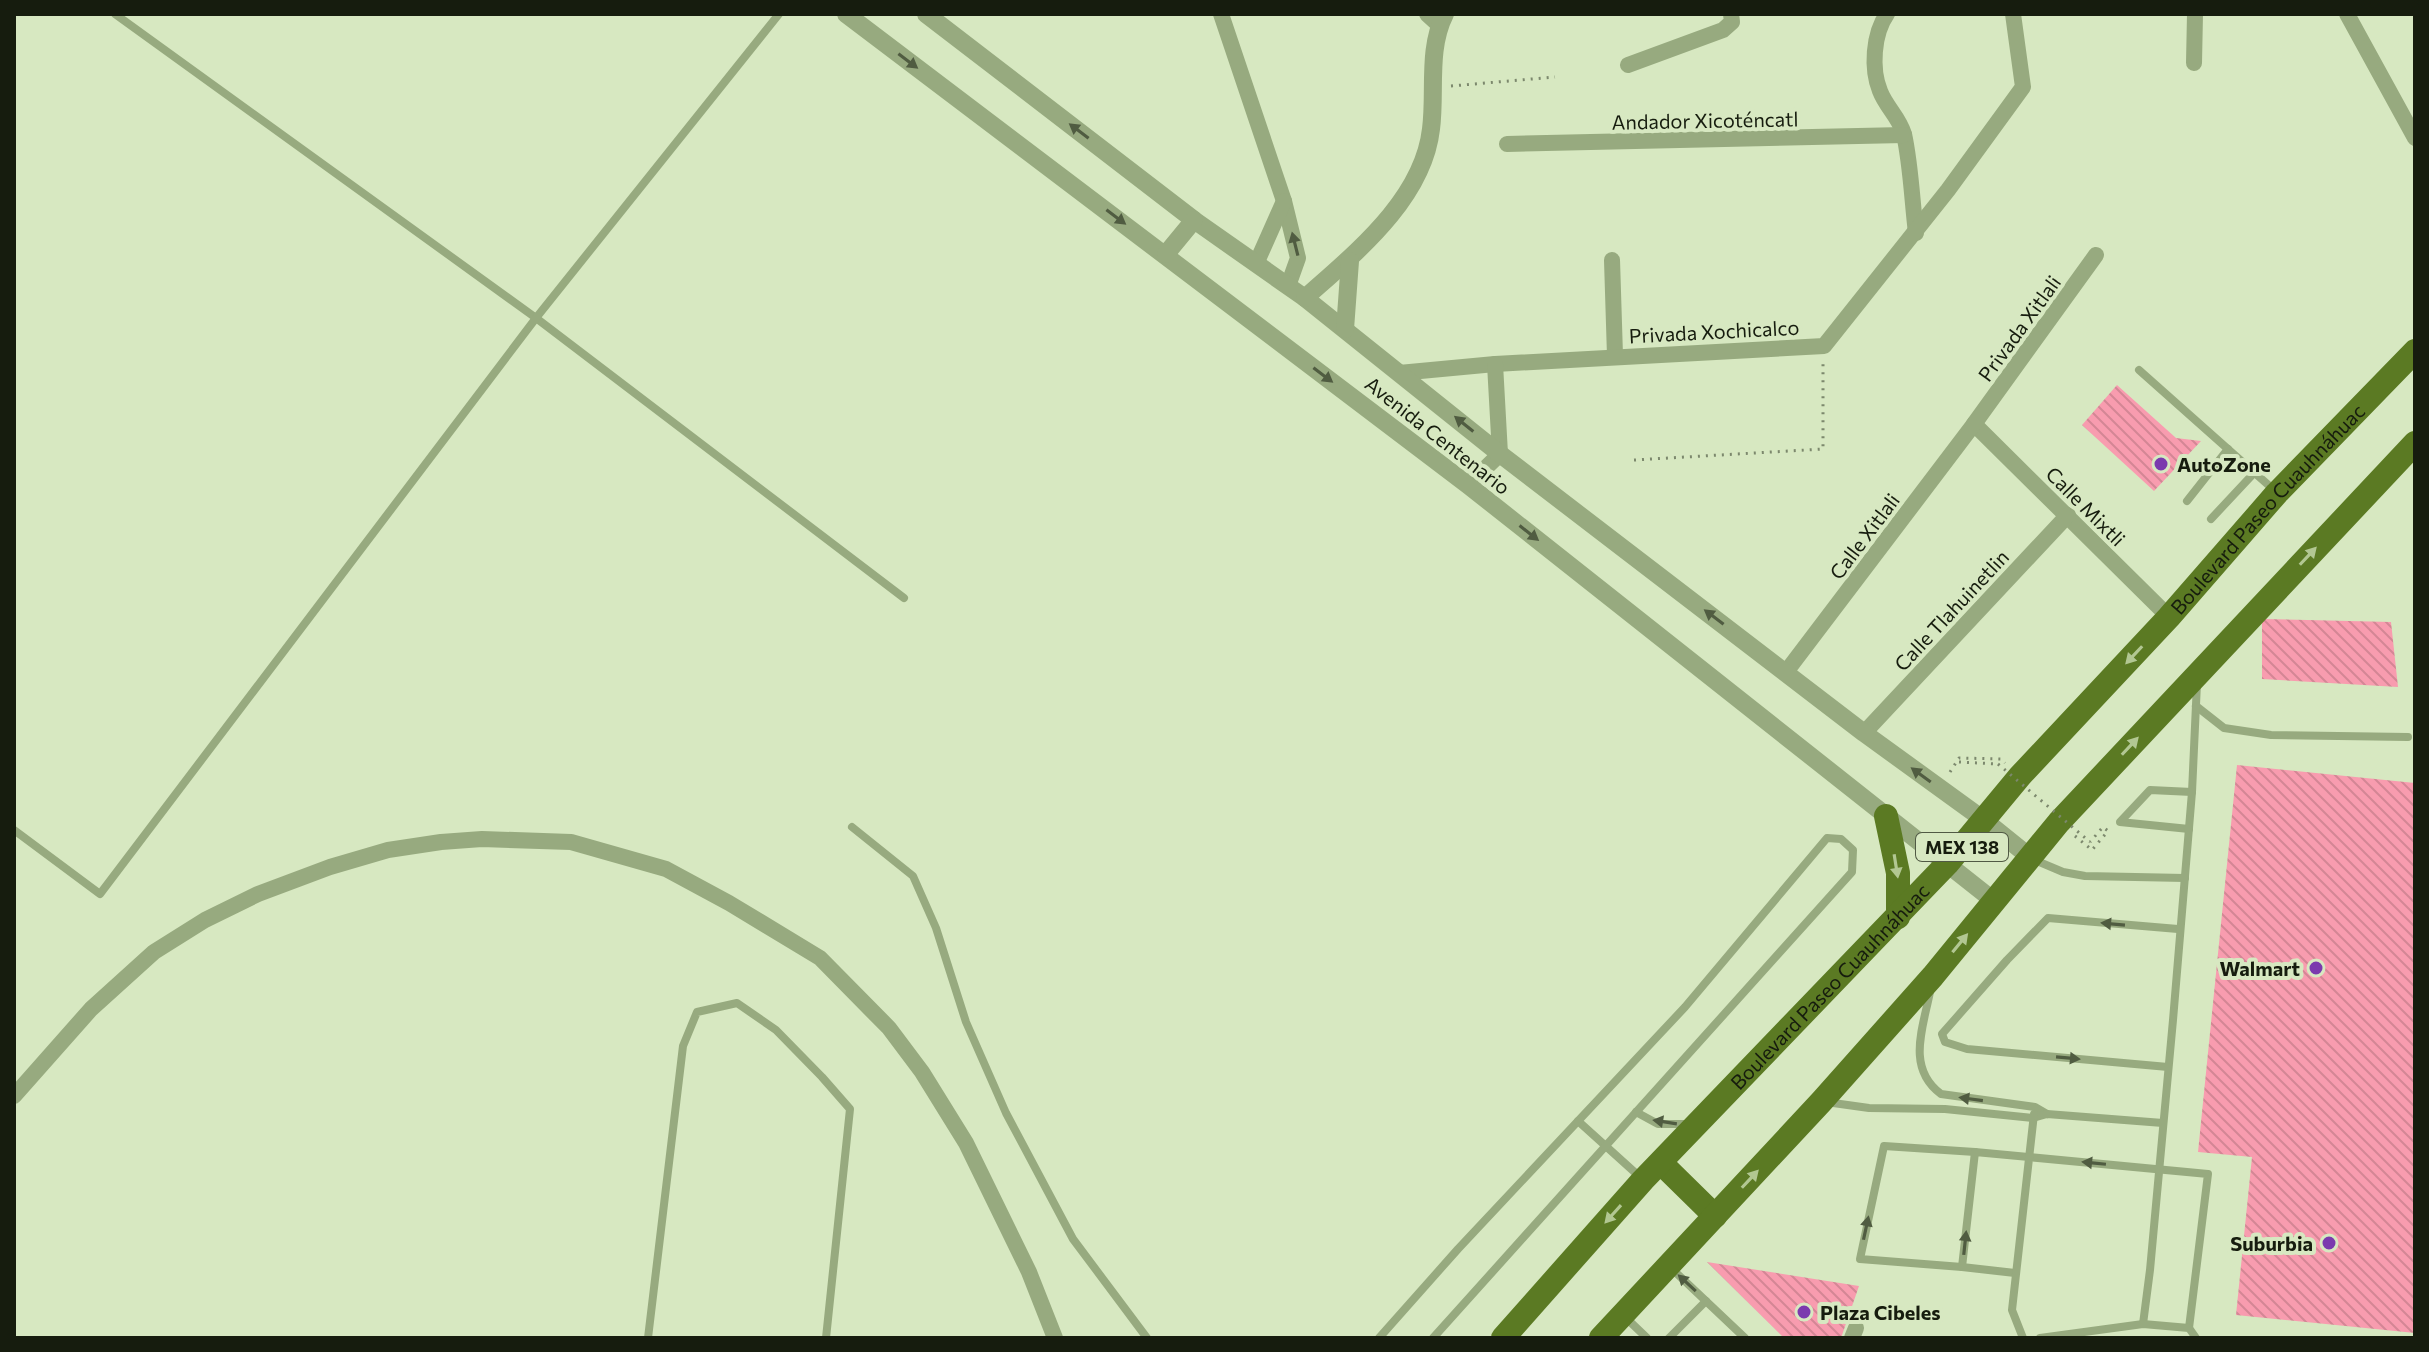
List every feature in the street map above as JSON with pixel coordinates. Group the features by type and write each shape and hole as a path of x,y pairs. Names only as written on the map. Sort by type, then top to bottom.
{"main road":[{"name":"Boulevard Paseo Cuauhnáhuac","path":"1503,1338 1696,1124 1947,864 2020,776 2169,617 2277,493 2415,351"},
{"name":"MEX 138","path":"1601,1338 1821,1102 1933,976 2059,822 2415,443"},
{"path":"1886,816 1898,873 1898,917"},
{"path":"1652,1172 1715,1216"}],"street":[{"name":"Avenida Centenario","path":"846,14 1468,485 1994,901"},
{"name":"Avenida Centenario","path":"926,14 1194,220 1305,298 1500,454 2031,858"},
{"path":"1221,14 1284,201 1298,258 1288,286"},
{"path":"1628,65 1723,30 1732,22 1731,14"},
{"name":"Privada Xochicalco","path":"1399,373 1615,356 1824,346 1916,233 2023,87 2013,14"},
{"path":"2194,63 2195,14"},
{"path":"2347,14 2415,138"},
{"path":"1880,17 1875,70 1880,93 1899,120 1904,135 1916,233"},
{"path":"1305,298 1350,261 1409,191 1424,161 1431,130 1437,18"},
{"name":"Andador Xicoténcatl","path":"1507,144 1904,135"},
{"path":"1256,264 1284,201"},
{"path":"1166,254 1194,220"},
{"name":"Privada Xitlali","path":"1974,424 2096,255"},
{"path":"1612,260 1615,356"},
{"path":"1345,329 1350,261"},
{"path":"1468,485 1500,454 1495,364"},
{"name":"Calle Mixtli","path":"1974,424 2169,617"},
{"name":"Calle Xitlali","path":"1786,672 1974,424"},
{"name":"Calle Tlahuinetlin","path":"1864,733 2068,515"},
{"path":"14,1096 91,1009 154,952 205,920 258,894 330,867 388,850 482,839 571,842 666,869 729,903 820,958 889,1028 922,1072 966,1143 1029,1272 1055,1338"}],"lane":[{"path":"115,14 536,318 904,598"},
{"path":"14,830 100,894 536,318 779,14"},
{"path":"2139,370 2277,493"},
{"path":"2187,501 2228,449"},
{"path":"2211,519 2254,473"},
{"path":"2143,1324 2185,878 2198,672"},
{"path":"2196,706 2224,728 2271,735 2408,737"},
{"path":"2189,829 2120,822 2150,790 2192,792"},
{"path":"852,827 913,876 936,928 966,1022 1006,1113 1073,1239 1147,1338"},
{"path":"1379,1338 1685,1007 1827,838 1841,839 1853,850 1852,872 1433,1338"},
{"path":"2031,858 2063,872 2085,876 2185,878"},
{"path":"2168,1067 1967,1049 1945,1042 1942,1034 2048,918 2178,929"},
{"path":"1933,976 1920,1059 1930,1086 1941,1094 2035,1107 2047,1114"},
{"path":"648,1338 683,1046 697,1012 737,1003 776,1030 850,1109 826,1338"},
{"path":"1821,1102 1869,1108 1945,1109 2033,1118 2047,1114 2163,1123"},
{"path":"2023,1338 2012,1310 2035,1107"},
{"path":"1636,1112 1658,1124 1696,1124"},
{"path":"1578,1121 1606,1145 1652,1172"},
{"path":"2015,1273 1860,1259 1884,1146 2208,1174 2189,1328 2196,1338"},
{"path":"1962,1267 1975,1152"},
{"path":"1669,1266 1745,1338"},
{"path":"1669,1338 1706,1301"},
{"path":"1623,1315 1647,1338"},
{"path":"2040,1338 2143,1324 2189,1328"}],"path":[{"path":"1433,88 1555,77"},
{"path":"1634,460 1823,449 1824,346"},
{"path":"2020,776 2001,759 1959,758 1959,762 1998,764 2090,842 2103,827 2108,831 2092,850"}],"building":[{"path":"2117,385 2176,438 2201,441 2154,491 2082,425"},
{"path":"2262,619 2391,622 2398,687 2262,679"},
{"name":"Walmart","path":"2237,765 2415,783 2415,1333 2236,1315 2252,1157 2198,1152"},
{"name":"Plaza Cibeles","path":"1707,1262 1859,1286 1841,1338 1784,1338"}],"place":[{"name":"AutoZone","path":"2161,464"},
{"name":"Walmart","path":"2316,968"},
{"name":"Suburbia","path":"2329,1243"},
{"name":"Plaza Cibeles","path":"1804,1312"}]}
